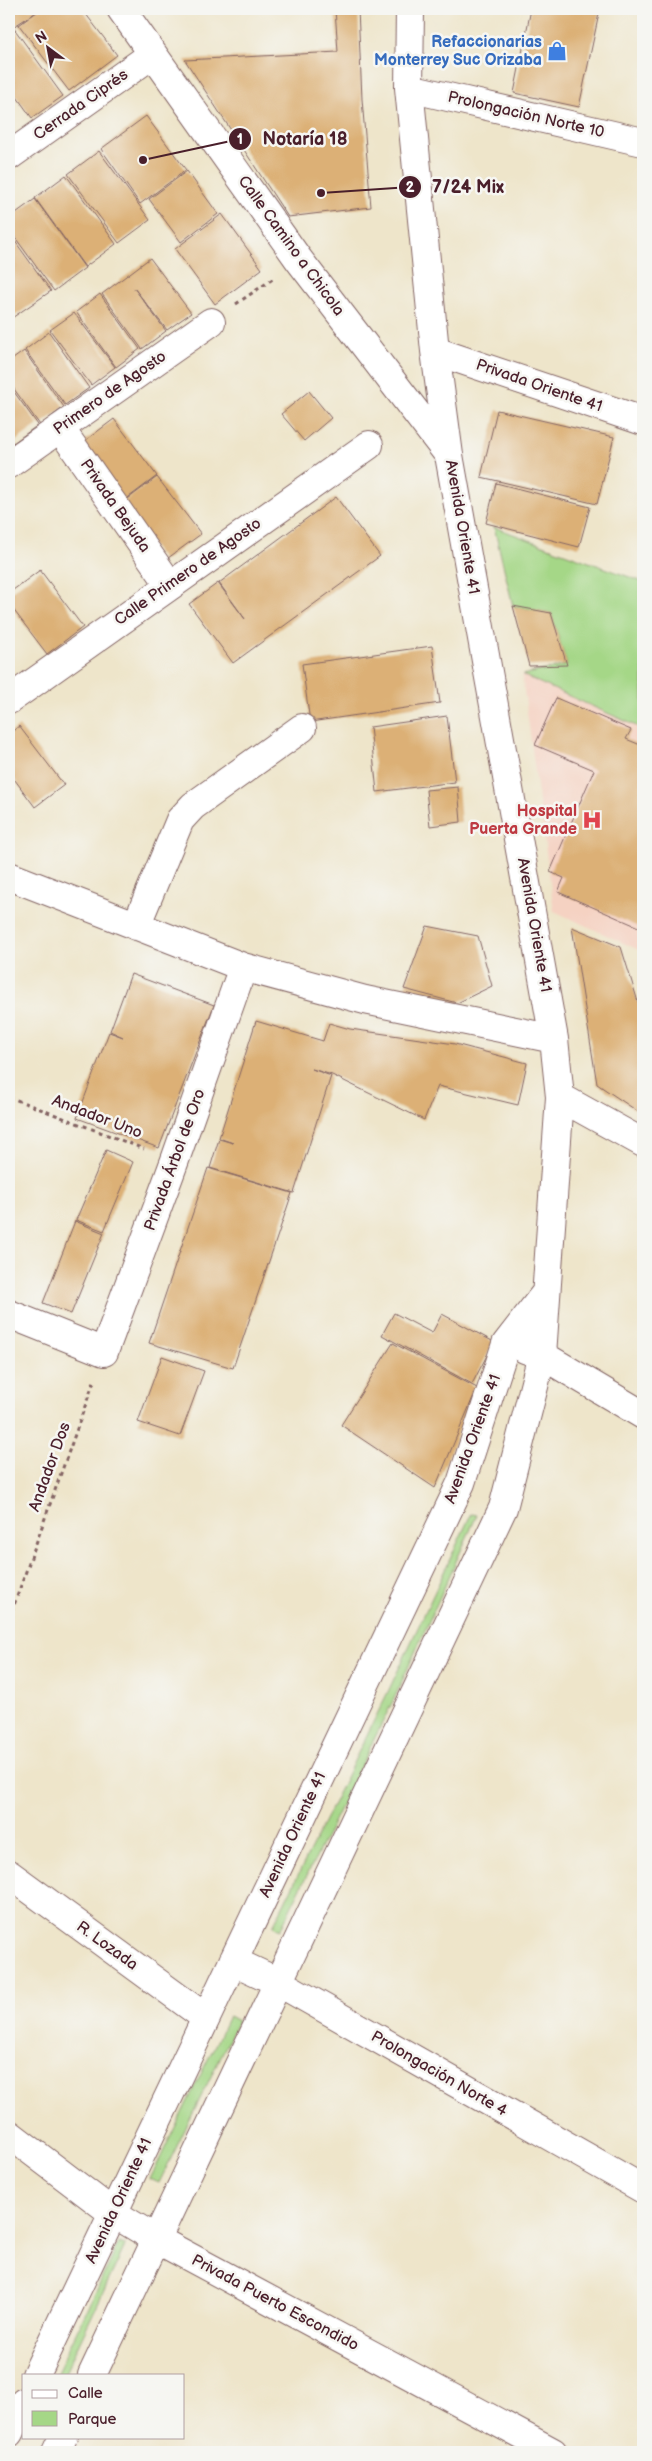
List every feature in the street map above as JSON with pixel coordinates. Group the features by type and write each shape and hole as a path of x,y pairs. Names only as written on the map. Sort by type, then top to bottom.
{"street":[{"name":"Calle Camino a Chicola","path":"121,9 299,260 449,455"},
{"name":"Avenida Oriente 41","path":"92,2374 503,1508 542,1355 544,1295 560,1097 554,1039 449,455 435,351 409,88 410,9"},
{"name":"Cerrada Ciprés","path":"9,156 153,54"},
{"name":"Prolongación Norte 10","path":"409,88 643,142"},
{"name":"Primero de Agosto","path":"9,464 211,322"},
{"name":"Privada Oriente 41","path":"435,351 643,421"},
{"name":"Privada Bejuda","path":"60,428 170,585"},
{"name":"Calle Primero de Agosto","path":"9,700 369,445"},
{"path":"136,926 180,820 193,806 302,728"},
{"path":"9,876 243,966 366,1000 554,1039"},
{"name":"Privada Árbol de Oro","path":"104,1352 175,1160 243,966"},
{"path":"560,1097 643,1143"},
{"name":"Avenida Oriente 41","path":"36,2374 461,1483 506,1344 544,1295"},
{"path":"9,1314 104,1352"},
{"path":"506,1344 542,1355 643,1415"},
{"name":"R. Lozada","path":"9,1874 206,2018"},
{"name":"Prolongación Norte 4","path":"234,1961 278,1982 643,2189"},
{"name":"Privada Puerto Escondido","path":"9,2134 113,2213 156,2239 553,2452"},
{"path":"9,2433 22,2406"},
{"path":"56,2452 63,2438"}],"path":[{"path":"211,322 299,260"},
{"name":"Andador Uno","path":"9,1097 175,1160"},
{"name":"Andador Dos","path":"9,1619 104,1352"}],"shaded area":[{"name":"Hospital Puerta Grande","path":"522,675 643,729 643,952 554,911"}],"green space":[{"path":"494,527 643,582 643,729 522,675 567,665 551,613 513,606"},
{"path":"471,1514 477,1515 394,1699 280,1930 273,1926 386,1696"},
{"path":"229,2016 238,2021 159,2183 150,2179"},
{"path":"119,2243 125,2246 64,2374 56,2374"}],"building":[{"path":"9,9 82,9 117,55 69,91 19,25 38,11 13,27 63,96 32,118 9,86"},
{"path":"335,9 358,9 362,99 371,207 288,217 185,60 338,52"},
{"name":"Refaccionarias Monterrey Suc Orizaba","path":"531,9 600,9 579,107 514,93"},
{"path":"146,116 186,170 140,204 101,149"},
{"path":"99,151 150,220 119,243 68,174"},
{"path":"187,171 218,214 181,242 149,199"},
{"path":"66,175 116,244 85,267 35,198"},
{"path":"35,199 85,268 54,291 9,229 9,218"},
{"path":"222,214 262,269 215,304 175,249"},
{"path":"9,233 51,291 9,320"},
{"path":"150,258 191,313 167,330 134,288 166,331 142,349 102,294"},
{"path":"100,294 140,349 116,367 76,312"},
{"path":"74,313 115,367 91,385 50,330"},
{"path":"49,332 89,388 65,405 25,350"},
{"path":"24,351 64,407 40,425 9,382 9,362"},
{"path":"9,385 38,425 13,443 9,436"},
{"path":"309,391 331,418 304,441 281,414"},
{"path":"497,410 614,437 597,504 481,477"},
{"path":"114,419 157,476 121,503 78,446"},
{"path":"157,477 201,534 164,561 121,504"},
{"path":"496,483 590,507 579,547 486,523"},
{"path":"336,497 380,556 233,663 189,604 218,583 245,619 219,583"},
{"path":"40,570 83,627 47,654 9,604 9,593"},
{"path":"513,606 551,613 567,665 529,666"},
{"path":"432,646 440,703 310,722 302,664"},
{"name":"Hospital Puerta Grande","path":"556,698 631,730 626,739 643,746 643,929 558,892 564,878 550,872 594,770 535,745"},
{"path":"447,716 455,782 377,792 370,727"},
{"path":"19,726 64,785 35,807 9,772 9,734"},
{"path":"458,787 461,822 430,826 426,790"},
{"path":"427,926 478,936 492,986 457,1003 404,989"},
{"path":"572,927 621,947 643,1018 643,1115 597,1084"},
{"path":"131,974 214,1005 159,1148 77,1118 109,1032 123,1037 110,1031"},
{"path":"256,1021 323,1041 329,1023 350,1029 455,1044 527,1063 518,1105 438,1086 424,1120 332,1075 312,1069 331,1076 294,1193 210,1168 219,1139 233,1143 219,1138"},
{"path":"106,1150 133,1162 104,1231 76,1220"},
{"path":"208,1168 292,1193 233,1368 149,1343"},
{"path":"75,1221 104,1233 71,1314 43,1303"},
{"path":"394,1313 432,1333 442,1314 494,1342 472,1384 382,1335"},
{"path":"393,1343 477,1388 435,1488 341,1425"},
{"path":"162,1356 204,1371 180,1436 138,1422"}],"place":[{"name":"Refaccionarias Monterrey Suc Orizaba","path":"557,51"},
{"name":"Notaría 18","path":"143,160"},
{"name":"7/24 Mix","path":"321,193"},
{"name":"Hospital Puerta Grande","path":"592,820"}]}
